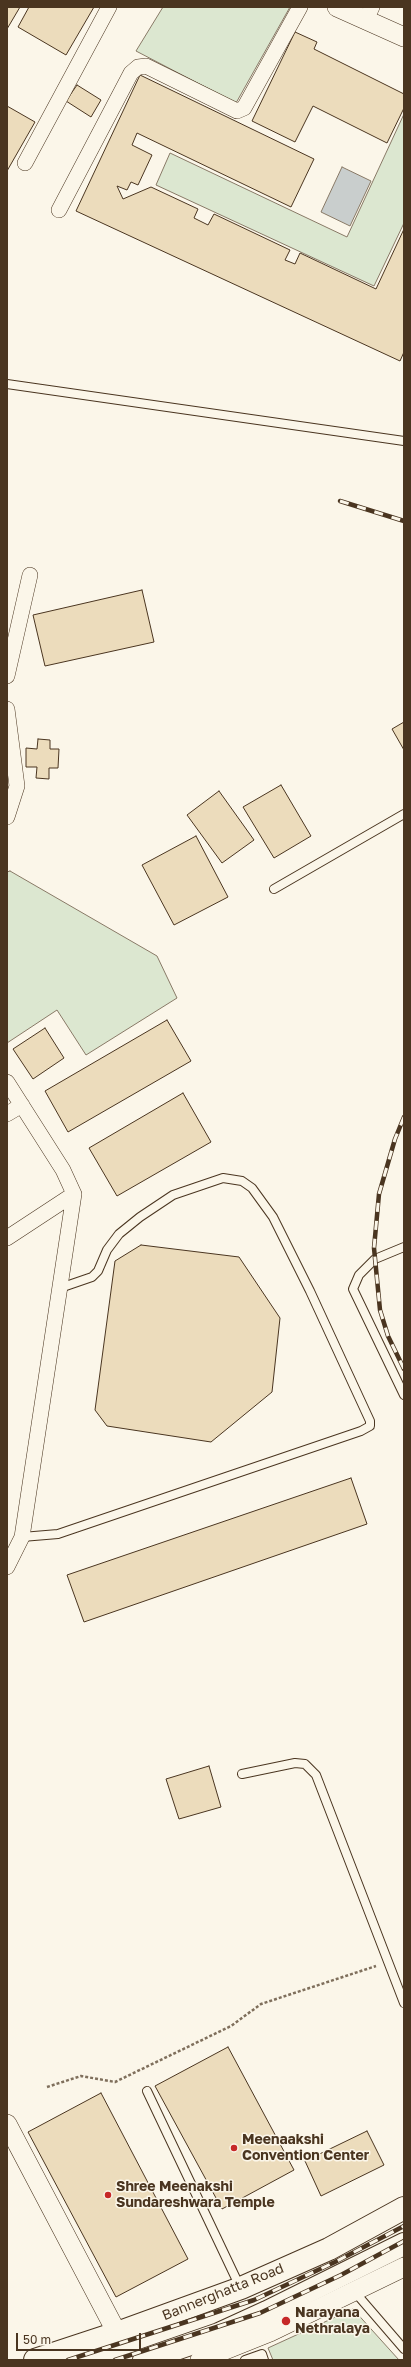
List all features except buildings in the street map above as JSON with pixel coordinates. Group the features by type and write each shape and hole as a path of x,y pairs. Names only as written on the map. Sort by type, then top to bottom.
{"main road":[{"name":"Bannerghatta Road","path":"35,2360 117,2333 241,2288 329,2249 404,2208"},
{"path":"144,2360 219,2334 349,2283 404,2244"}],"street":[{"path":"25,163 108,7"},
{"path":"60,210 131,73 138,68 146,66 237,111 244,108 300,7"},
{"path":"337,7 369,14 404,37"},
{"path":"7,676 30,575"},
{"path":"7,709 17,786 7,817"},
{"path":"7,1082 63,1170 74,1194 22,1537 7,1567"},
{"path":"7,1114 22,1105"},
{"path":"7,1238 74,1194"},
{"path":"7,2124 117,2333"},
{"path":"200,2360 227,2356 349,2283 404,2267"}],"lane":[{"path":"7,384 404,440"},
{"path":"274,889 404,814"},
{"path":"22,1537 58,1534 361,1431 370,1426 370,1421 313,1298 273,1217 252,1188 242,1181 223,1178 173,1195 140,1217 119,1234 107,1250 98,1271 92,1277 60,1288"},
{"path":"404,1246 375,1259 359,1275 353,1289 404,1395"},
{"path":"242,1774 294,1763 305,1764 316,1775 404,2003"},
{"path":"147,2091 241,2288"},
{"path":"349,2283 404,2349"},
{"path":"245,2360 262,2354 264,2360"}],"path":[{"path":"47,2087 81,2076 115,2082 231,2026 260,2004 388,1962"}],"green space":[{"path":"163,7 290,7 236,103 136,51"},
{"path":"404,114 404,223 374,286 156,185 170,153 347,237"},
{"path":"10,871 157,956 177,998 86,1055 57,1010 7,1043 7,872"},
{"path":"353,2309 399,2360 273,2360 268,2348"}],"shaded area":[{"path":"342,167 371,181 350,226 321,212"}],"railway":[{"path":"340,501 404,521"},
{"path":"404,1117 395,1139 379,1194 374,1248 380,1310 388,1336 404,1369"},
{"path":"68,2360 254,2300 335,2262 404,2226"},
{"path":"115,2360 260,2313 341,2275 404,2241"}],"place":[{"name":"Meenaakshi Convention Center","path":"234,2148"},
{"name":"Shree Meenakshi Sundareshwara Temple","path":"108,2195"},
{"name":"Narayana Nethralaya","path":"286,2321"}]}
